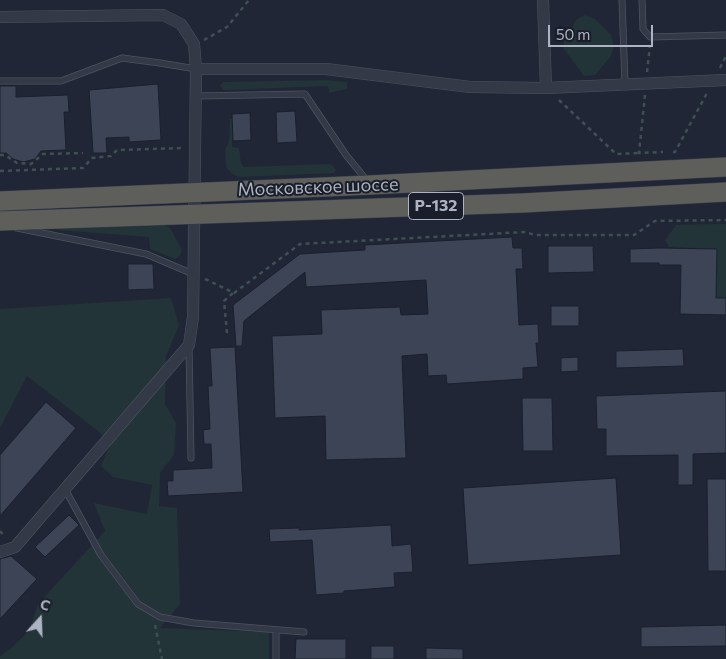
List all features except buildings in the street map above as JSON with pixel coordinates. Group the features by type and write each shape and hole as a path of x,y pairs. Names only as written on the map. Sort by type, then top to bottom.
{"highway":[{"name":"Московское шоссе","path":"0,201 726,167"},
{"name":"Московское шоссе","path":"0,221 523,203 726,192"}],"street":[{"path":"543,0 546,88"},
{"path":"0,17 163,15 181,24 194,44 196,69 193,317 189,345 15,547 0,552"},
{"path":"196,69 326,69 470,87 546,88 646,82 726,80"}],"lane":[{"path":"622,0 625,84"},
{"path":"642,0 643,29 650,37 726,35"},
{"path":"0,81 61,81 122,58 196,69"},
{"path":"195,96 305,94 346,155 370,185"},
{"path":"0,226 146,254 193,274"},
{"path":"189,345 191,458"},
{"path":"65,489 101,555 138,604 146,609 160,616 194,623 304,632"},
{"path":"276,630 276,659"}],"path":[{"path":"194,44 227,27 249,0"},
{"path":"639,153 650,37"},
{"path":"546,88 616,154 675,152 726,56"},
{"path":"0,171 83,168 92,158 111,156 117,150 195,148"},
{"path":"0,156 5,155 17,163 26,164 37,161 44,154 82,153"},
{"path":"26,164 26,170"},
{"path":"227,332 224,301 300,244 525,232 535,235 634,235 655,221 726,220"},
{"path":"193,274 234,293"},
{"path":"146,609 155,625 162,659"}],"shaded area":[{"path":"585,15 595,19 611,35 614,46 611,56 595,75 584,76 564,49 564,41 577,19"},
{"path":"326,80 347,82 347,89 329,93 328,86 224,90 220,86 223,82"},
{"path":"230,119 232,119 232,147 239,148 241,163 244,167 329,164 336,170 334,173 239,177 232,174 226,167 225,149 229,142"},
{"path":"160,223 170,228 182,250 180,256 175,259 150,249 149,237 58,230 55,228"},
{"path":"726,224 726,298 716,298 717,249 669,247 665,240 676,225"},
{"path":"171,298 179,325 166,356 165,404 176,423 174,455 160,473 159,506 177,508 180,604 160,628 269,632 269,659 0,659 0,656 29,631 38,604 105,531 94,503 147,514 152,485 113,477 101,466 110,444 98,431 27,376 0,428 0,309"}]}
